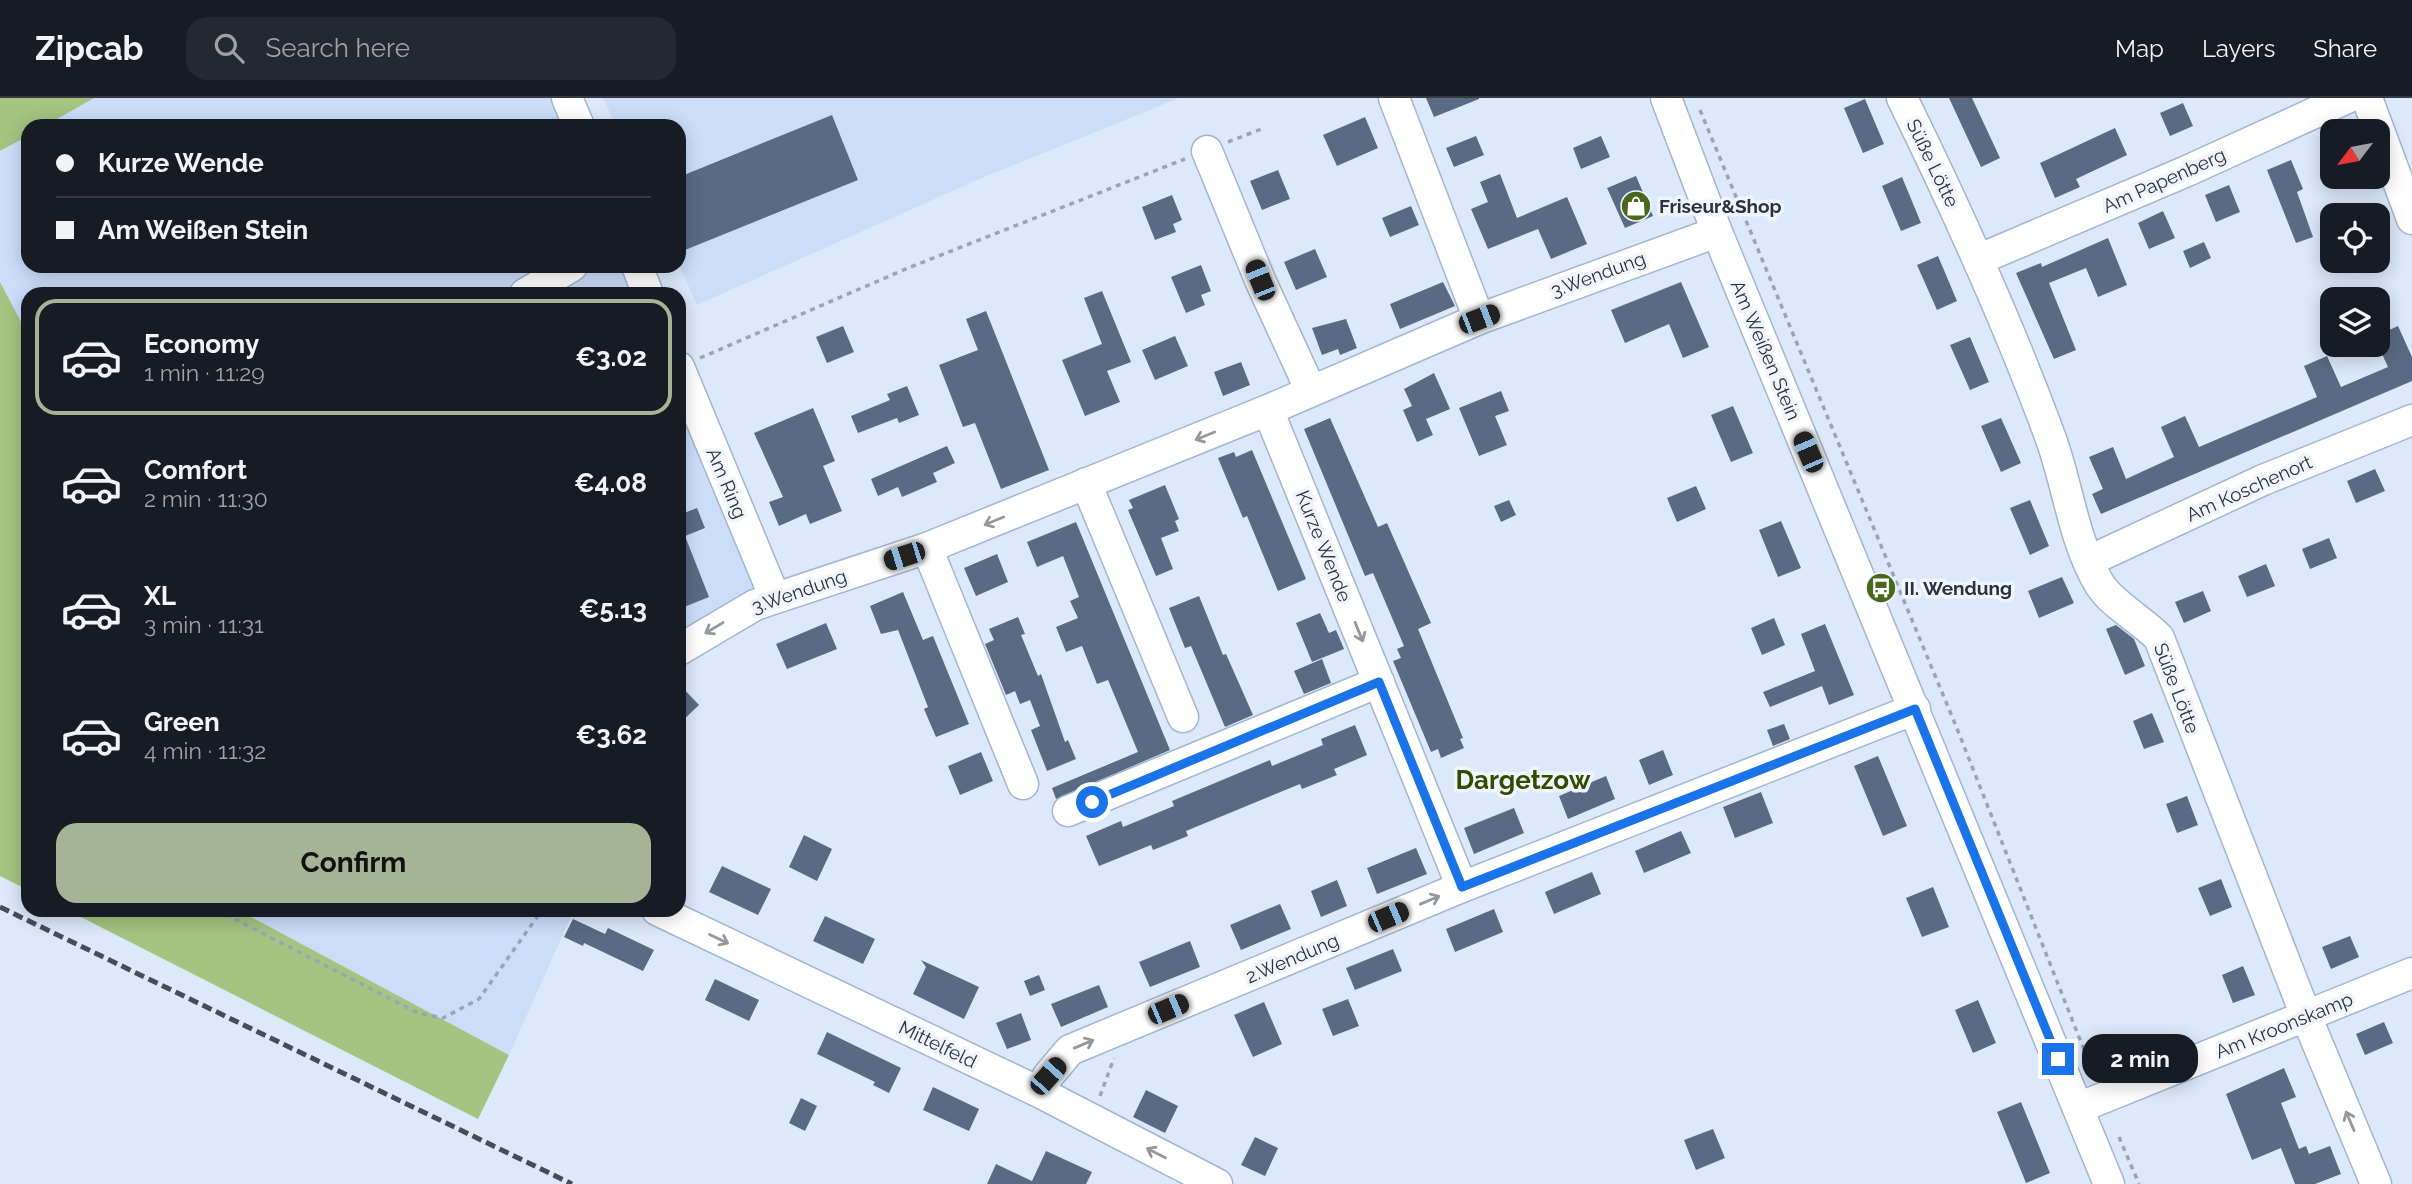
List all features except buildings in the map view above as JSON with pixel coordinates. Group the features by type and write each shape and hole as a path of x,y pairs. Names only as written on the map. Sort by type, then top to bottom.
{"street":[{"path":"567,98 576,119"},
{"path":"1394,98 1479,319"},
{"name":"Am Weißen Stein","path":"1666,98 1717,232 1915,709 2091,1103 2109,1184"},
{"name":"Süße Lötte","path":"1902,98 1980,259 2052,441 2089,561 2101,587 2115,601 2143,620 2159,638 2306,1016 2376,1184"},
{"name":"Am Papenberg","path":"1980,259 2187,171 2347,98"},
{"path":"2367,98 2412,219"},
{"path":"1206,151 1260,280 1311,391"},
{"name":"3.Wendung","path":"686,646 746,609 927,548 1268,410 1479,319 1717,232"},
{"path":"537,287 560,273"},
{"name":"Am Ring","path":"686,385 775,598"},
{"name":"Kurze Wende","path":"1268,410 1462,887"},
{"name":"Am Koschenort","path":"2089,561 2263,480 2412,420"},
{"path":"1086,483 1183,717"},
{"path":"927,548 1023,784"},
{"path":"1068,811 1379,682"},
{"name":"2.Wendung","path":"1039,1093 1048,1076 1070,1050 1462,887 1915,709"},
{"name":"Mittelfeld","path":"672,917 1039,1093 1217,1184"},
{"name":"Am Kroonskamp","path":"2091,1103 2412,973"}],"path":[{"path":"1695,98 1956,726 2091,1103"},
{"path":"686,365 908,268 1264,128"},
{"path":"231,917 418,1013 443,1018 479,999 537,917"},
{"path":"2118,1135 2139,1184"}],"shaded area":[{"path":"94,98 566,98 575,119 57,119"},
{"path":"603,98 1179,98 977,180 697,305 683,273 686,273 686,119 613,119"},
{"path":"21,140 21,273 640,273 645,287 21,287 21,322 0,282 0,152"},
{"path":"686,384 775,598 686,646"},
{"path":"251,917 571,917 509,1055"}],"green space":[{"path":"0,98 94,98 57,119 21,119 21,140 0,151"},
{"path":"0,282 21,322 21,886 0,876"},
{"path":"81,917 251,917 509,1055 478,1119"}],"railway":[{"path":"0,907 572,1184"}],"place":[{"name":"Friseur&Shop","path":"1636,206"},
{"name":"II. Wendung","path":"1881,588"}],"district":[{"name":"Dargetzow","path":"1523,780"}],"route":[{"path":"1092,802 1379,682 1462,887 1915,709 2058,1059"}]}
